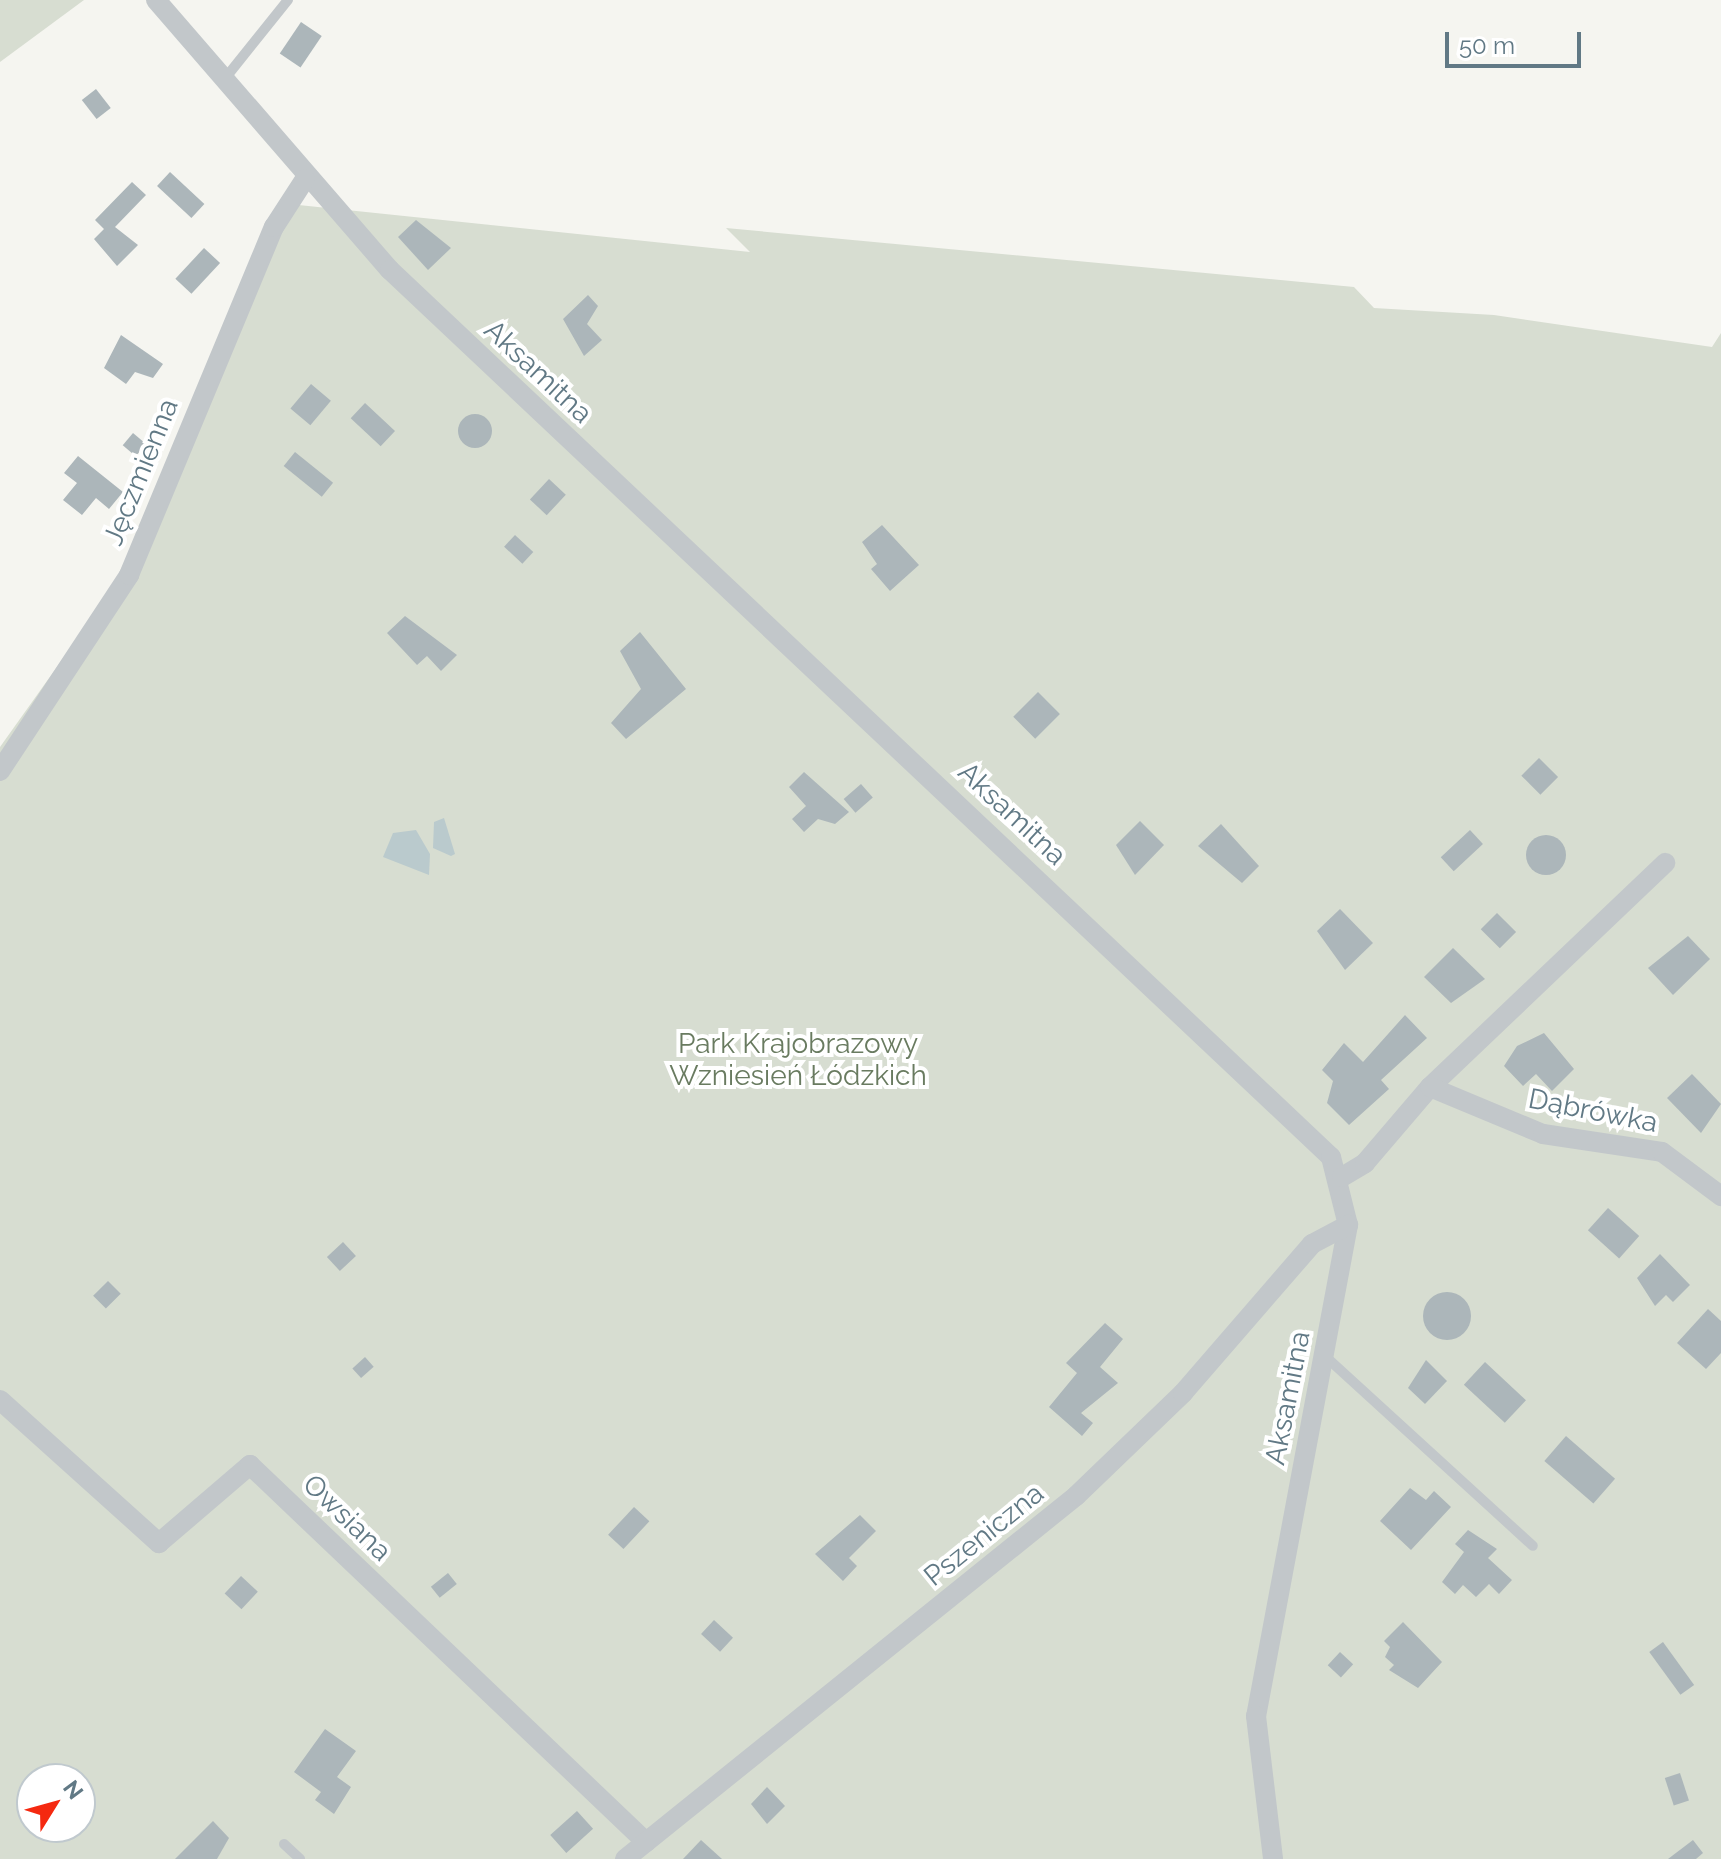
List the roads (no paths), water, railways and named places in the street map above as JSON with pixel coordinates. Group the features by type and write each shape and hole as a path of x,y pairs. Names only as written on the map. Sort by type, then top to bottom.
{"street":[{"name":"Aksamitna","path":"156,0 221,82 305,179 474,351 1297,1118 1342,1177 1348,1225 1326,1357 1256,1716 1273,1859"},
{"name":"Jęczmienna","path":"0,771 129,575 274,227 305,179"},
{"path":"1342,1177 1365,1163 1430,1087 1665,863"},
{"name":"Dąbrówka","path":"1430,1087 1543,1134 1662,1152 1721,1196"},
{"name":"Pszeniczna","path":"625,1859 1076,1496 1183,1393 1312,1244 1348,1225"},
{"name":"Owsiana","path":"0,1400 159,1543 250,1465 646,1842"}],"lane":[{"path":"221,82 288,0"},
{"path":"1326,1357 1533,1546"},
{"path":"284,1844 300,1859"}],"park label":[{"name":"Park Krajobrazowy Wzniesień Łódzkich","path":"798,1060"}]}
